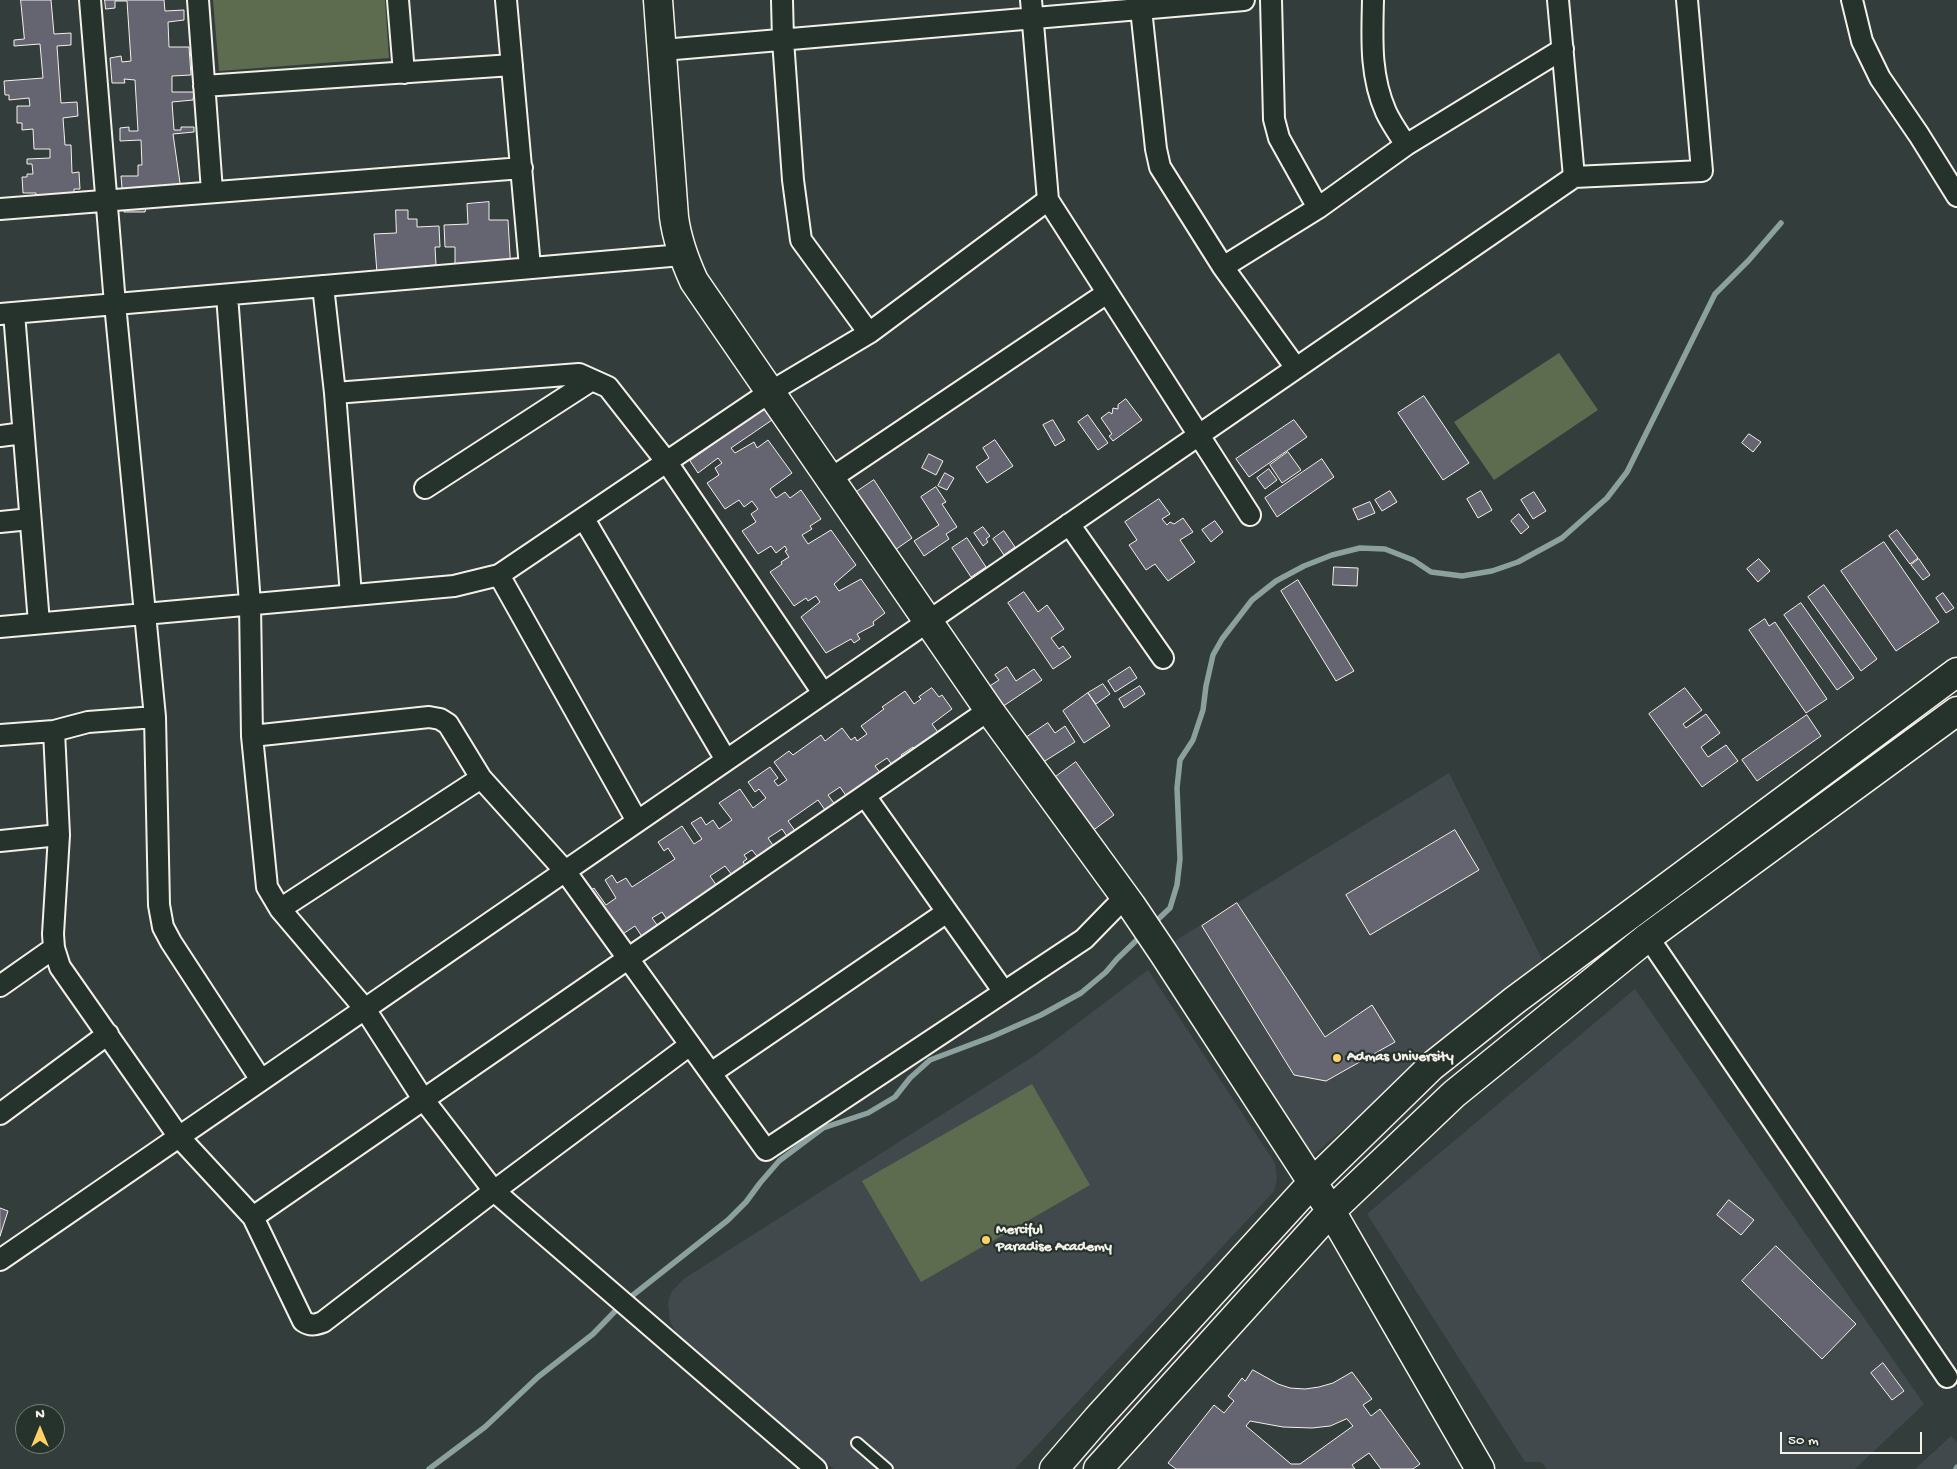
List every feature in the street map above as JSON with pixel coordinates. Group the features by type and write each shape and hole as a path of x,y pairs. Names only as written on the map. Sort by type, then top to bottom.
{"street":[{"path":"90,0 115,304 156,717 159,905 163,927 171,942 261,1080"},
{"path":"198,0 212,192"},
{"path":"398,0 404,73"},
{"path":"506,0 530,267"},
{"path":"658,0 674,217 677,239 694,281 989,710 1128,901 1164,954 1331,1211 1480,1469"},
{"path":"782,0 793,180 802,240 868,333"},
{"path":"663,50 783,40 1032,9 1141,9 1244,0"},
{"path":"1271,0 1274,119 1279,138 1318,208"},
{"path":"1372,0 1372,56 1375,83 1386,113 1406,145"},
{"path":"1558,0 1574,177"},
{"path":"0,1260 1574,177 1702,171 1687,0"},
{"path":"1852,0 1862,41 1880,78 1957,196"},
{"path":"1032,9 1048,200 1250,515"},
{"path":"1141,9 1156,149 1160,167 1223,267 1296,368"},
{"path":"1223,267 1318,208 1406,145 1563,49"},
{"path":"204,86 512,65"},
{"path":"0,209 522,168"},
{"path":"0,627 454,586 499,575 770,392 868,333 1048,200"},
{"path":"39,623 23,433 7,314 682,255"},
{"path":"323,286 335,393 351,595"},
{"path":"830,479 1107,293"},
{"path":"227,295 250,604 252,736 267,886 280,909 365,1010 423,1099 494,1191 816,1469"},
{"path":"335,393 579,374 608,387 666,461 823,693"},
{"path":"425,488 592,380"},
{"path":"0,436 23,433"},
{"path":"0,522 30,519"},
{"path":"584,519 726,760"},
{"path":"1070,524 1163,658"},
{"path":"499,575 637,821"},
{"path":"1054,1469 1097,1419 1312,1183 1432,1066 1515,1000 1957,672"},
{"path":"253,1217 989,710"},
{"path":"1098,1469 1331,1211 1454,1094 1648,938 1957,711"},
{"path":"0,735 54,731 88,722 156,717"},
{"path":"252,736 429,717 440,719 448,724 481,778 565,871 766,1150 1084,939 1128,901"},
{"path":"54,731 59,835 53,934 54,948 60,967 179,1137 253,1217 303,1321 315,1326 323,1322 494,1191 690,1045"},
{"path":"280,909 481,778"},
{"path":"864,796 1004,992"},
{"path":"0,841 59,835"},
{"path":"711,1073 947,912"},
{"path":"1648,938 1947,1377"},
{"path":"0,986 54,948"},
{"path":"0,1114 108,1034"},
{"path":"1097,1419 1122,1442"}],"lane":[{"path":"857,1442 887,1469"}],"shaded area":[{"name":"Admas University","path":"1449,773 1542,959 1311,1157 1173,942"},
{"name":"Merciful Paradise Academy","path":"1148,970 1275,1163 1277,1179 1274,1191 1015,1469 834,1469 677,1335 670,1321 668,1302 672,1291 685,1278 1034,1056"},
{"path":"1635,989 1924,1404 1855,1469 1547,1469 1541,1462 1525,1462 1367,1214"},
{"path":"1951,1436 1957,1442 1957,1469 1915,1469"}],"green space":[{"path":"213,0 385,0 389,58 219,71"},
{"path":"1559,353 1598,410 1494,480 1454,422"},
{"path":"1032,1084 1090,1185 921,1282 862,1181"}],"building":[{"path":"21,0 51,0 54,34 71,33 71,45 57,46 61,103 77,102 78,116 63,118 65,145 71,145 72,173 79,172 80,189 74,189 74,204 69,204 69,215 43,216 43,207 36,207 36,193 23,193 22,177 27,177 27,174 33,174 32,164 27,164 27,159 50,158 50,149 34,149 33,129 22,130 22,123 17,123 17,106 30,106 29,98 9,100 9,95 5,95 4,81 43,78 40,44 14,46 14,40 24,39"},
{"path":"105,0 164,0 165,11 184,10 184,20 168,22 169,47 189,47 191,75 172,76 172,92 194,92 193,100 172,102 174,130 181,130 181,127 194,127 194,132 173,134 183,204 146,208 145,212 124,212 121,176 138,176 138,165 142,165 141,140 120,141 120,128 129,127 129,131 138,131 135,80 124,79 125,83 112,83 110,58 121,56 122,62 131,61 127,1 115,1 115,8 106,9"},
{"path":"489,202 489,220 508,220 511,272 472,264 455,264 455,247 445,247 444,225 468,224 467,204"},
{"path":"396,210 408,210 408,219 417,219 417,227 439,226 440,247 435,247 436,265 424,266 425,285 378,286 374,234 396,233"},
{"path":"1424,396 1469,463 1443,480 1398,413"},
{"path":"1126,399 1142,420 1113,441 1109,436 1112,434 1101,418 1109,412 1112,414 1113,408 1118,409 1118,405"},
{"path":"764,409 772,420 731,448 735,453 754,442 757,448 768,440 792,473 770,489 776,498 785,492 790,498 801,490 821,519 810,526 812,529 802,535 808,544 831,530 856,565 834,584 839,591 861,579 885,613 873,622 874,625 857,634 860,639 854,643 851,639 826,653 801,617 820,602 816,596 808,601 806,598 794,606 770,572 789,557 785,551 787,550 785,546 776,553 771,546 758,554 742,531 756,522 751,514 758,509 752,501 744,507 739,500 725,509 707,483 719,475 715,468 722,463 718,458 698,473 690,461"},
{"path":"1088,415 1108,443 1098,450 1078,422"},
{"path":"1053,420 1065,440 1055,446 1043,425"},
{"path":"1294,420 1307,437 1249,477 1236,459"},
{"path":"1749,434 1761,442 1753,452 1742,443"},
{"path":"995,440 1013,466 987,483 976,467 989,458 983,448"},
{"path":"1288,452 1301,470 1282,483 1270,465"},
{"path":"929,454 943,461 936,475 922,468"},
{"path":"1322,459 1334,477 1277,517 1265,498"},
{"path":"1269,469 1277,480 1265,489 1257,478"},
{"path":"945,473 954,478 947,490 938,486"},
{"path":"874,480 912,538 888,555 849,497"},
{"path":"936,487 946,502 942,504 957,527 946,534 949,539 924,556 914,541 939,525 921,497"},
{"path":"1390,491 1397,502 1382,511 1375,500"},
{"path":"1481,491 1492,510 1478,518 1467,499"},
{"path":"1534,492 1546,511 1533,519 1521,500"},
{"path":"1159,499 1170,514 1162,519 1167,525 1170,522 1174,524 1183,518 1193,532 1180,540 1195,562 1168,581 1155,564 1146,570 1129,545 1137,540 1125,522"},
{"path":"1370,502 1375,513 1358,520 1353,509"},
{"path":"1519,514 1529,527 1521,534 1511,521"},
{"path":"1215,521 1223,532 1211,542 1202,530"},
{"path":"983,527 990,536 986,539 988,542 983,546 974,533"},
{"path":"1897,530 1918,558 1910,564 1889,536"},
{"path":"1004,531 1015,547 1004,555 993,539"},
{"path":"967,538 986,567 971,577 952,548"},
{"path":"1884,542 1939,622 1896,651 1841,571"},
{"path":"1759,559 1770,571 1758,582 1747,569"},
{"path":"1919,559 1930,575 1923,580 1911,565"},
{"path":"1334,567 1358,568 1357,586 1333,585"},
{"path":"1298,580 1354,671 1336,681 1281,591"},
{"path":"1824,585 1877,659 1861,671 1808,597"},
{"path":"1024,592 1038,612 1047,605 1064,629 1051,638 1059,649 1063,646 1071,657 1053,669 1008,603"},
{"path":"1943,593 1954,608 1946,613 1936,598"},
{"path":"1801,603 1854,678 1837,690 1784,615"},
{"path":"1765,619 1769,626 1775,622 1827,699 1806,713 1749,630"},
{"path":"1007,667 1016,681 1034,669 1042,680 999,709 985,689 999,680 995,675"},
{"path":"1130,667 1137,678 1115,692 1108,681"},
{"path":"1103,684 1110,694 1096,704 1088,693"},
{"path":"1140,686 1145,694 1124,708 1119,699"},
{"path":"932,688 939,697 942,695 952,709 932,724 940,735 918,754 913,747 901,755 904,759 893,766 887,758 875,766 884,778 847,797 840,787 828,795 841,813 832,820 818,800 788,821 801,839 793,845 782,829 768,838 781,857 760,860 752,850 744,855 747,859 743,862 752,875 732,875 725,866 710,876 721,892 674,930 662,912 652,918 663,933 647,944 635,926 615,939 585,894 594,888 606,905 616,898 605,880 612,875 617,883 626,878 632,887 675,859 668,848 664,851 658,842 682,826 694,844 702,839 691,823 701,817 706,825 713,820 719,829 732,820 719,803 740,789 753,808 766,798 759,789 755,792 748,782 770,767 778,778 774,781 778,786 787,780 774,762 789,751 793,755 821,735 825,741 842,728 851,740 855,737 857,741 867,734 861,726 884,709 882,707 905,691 914,704 921,699 919,697"},
{"path":"1685,688 1702,710 1683,724 1686,728 1706,714 1720,733 1701,747 1708,757 1726,745 1738,761 1702,787 1649,714"},
{"path":"1088,693 1110,726 1084,743 1063,711"},
{"path":"1807,715 1821,736 1757,781 1742,760"},
{"path":"1048,723 1055,733 1065,726 1075,742 1037,766 1021,741"},
{"path":"1076,762 1114,815 1088,834 1050,781"},
{"path":"1455,830 1479,870 1370,935 1346,895"},
{"path":"1237,903 1325,1037 1372,1005 1395,1042 1326,1081 1294,1075 1202,926"},
{"path":"1729,1200 1754,1220 1741,1235 1717,1215"},
{"path":"0,1208 8,1211 0,1236"},
{"path":"1776,1246 1856,1324 1822,1359 1742,1281"},
{"path":"1883,1363 1904,1391 1892,1400 1871,1373"},
{"path":"1253,1370 1278,1384 1290,1388 1305,1389 1333,1383 1352,1372 1372,1399 1363,1405 1371,1416 1380,1409 1420,1464 1413,1469 1381,1469 1369,1453 1352,1465 1355,1469 1176,1469 1168,1463 1214,1405 1224,1413 1234,1401 1228,1396 1242,1378 1245,1381","holes":["1347,1419 1353,1426 1300,1464 1291,1464 1246,1426 1250,1421 1283,1427 1312,1428 1330,1426"]}],"waterway":[{"path":"1152,925 1170,908 1177,885 1180,859 1177,788 1180,760 1193,740 1203,710 1213,655 1222,639 1252,600 1276,581 1304,566 1332,555 1360,548 1385,549 1413,560 1431,572 1462,576 1492,571 1518,562 1562,538 1607,498 1627,472 1715,294 1749,260 1781,223"},
{"path":"429,1469 485,1427 538,1377 593,1334 623,1303 728,1220 746,1202 779,1161 823,1128 868,1113 895,1097 910,1078 930,1060 991,1037 1041,1015 1081,993 1106,972 1142,935"}],"place":[{"name":"Admas University","path":"1337,1058"},
{"name":"Merciful Paradise Academy","path":"986,1240"}]}
